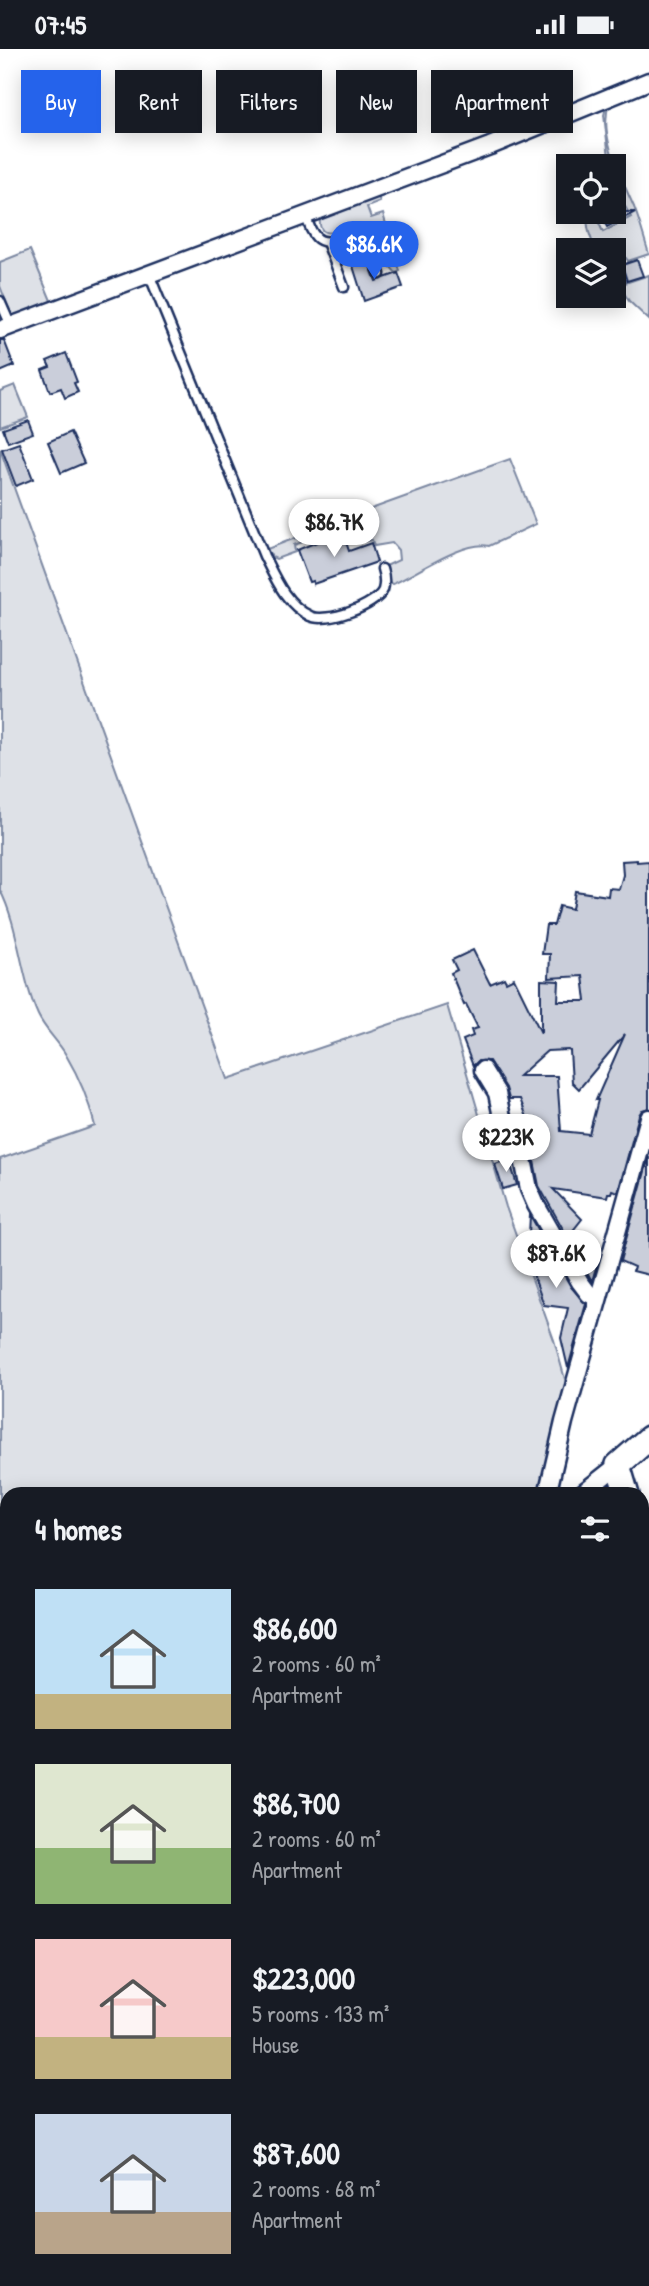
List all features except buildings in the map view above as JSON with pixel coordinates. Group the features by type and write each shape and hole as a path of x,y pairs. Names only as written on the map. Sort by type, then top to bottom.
{"street":[{"path":"5,328 490,146 649,81"},
{"path":"483,1070 497,1093 503,1122 520,1145 529,1189 536,1205 580,1282 590,1295 598,1298"},
{"path":"549,1487 564,1422 649,1118"},
{"path":"590,1487 649,1439"},
{"path":"618,1465 625,1487"}],"lane":[{"path":"306,216 314,236 319,240 327,242 357,235 366,237 380,274"},
{"path":"327,242 344,287"},
{"path":"149,274 264,557 287,596 296,607 314,618 340,616 381,593 384,583 382,569"},
{"path":"0,301 5,328"}],"shaded area":[{"path":"609,104 606,116 612,154 609,154 604,115"},
{"path":"626,189 649,254 628,261 626,238 590,237 588,224 599,224 603,232 618,224 626,224 626,220 631,217 626,208"},
{"path":"378,196 380,202 367,207 371,218 383,214 400,271 396,273 388,264 390,255 368,229 352,228 329,233 320,227 320,219 324,215"},
{"path":"30,250 52,303 12,317 0,286 0,262"},
{"path":"649,275 649,320 626,296 626,283"},
{"path":"15,385 28,417 0,427 0,391"},
{"path":"0,449 228,1079 447,1005 506,1207 554,1340 568,1390 544,1487 0,1487 0,1159 95,1126 87,1098 75,1072 38,1015 0,890"},
{"path":"510,459 536,524 489,546 479,545 454,553 393,584 389,583 386,566 399,560 398,550 392,543 374,546 372,540 366,541 360,522 294,545 295,552 276,559 267,549 360,513"}]}
